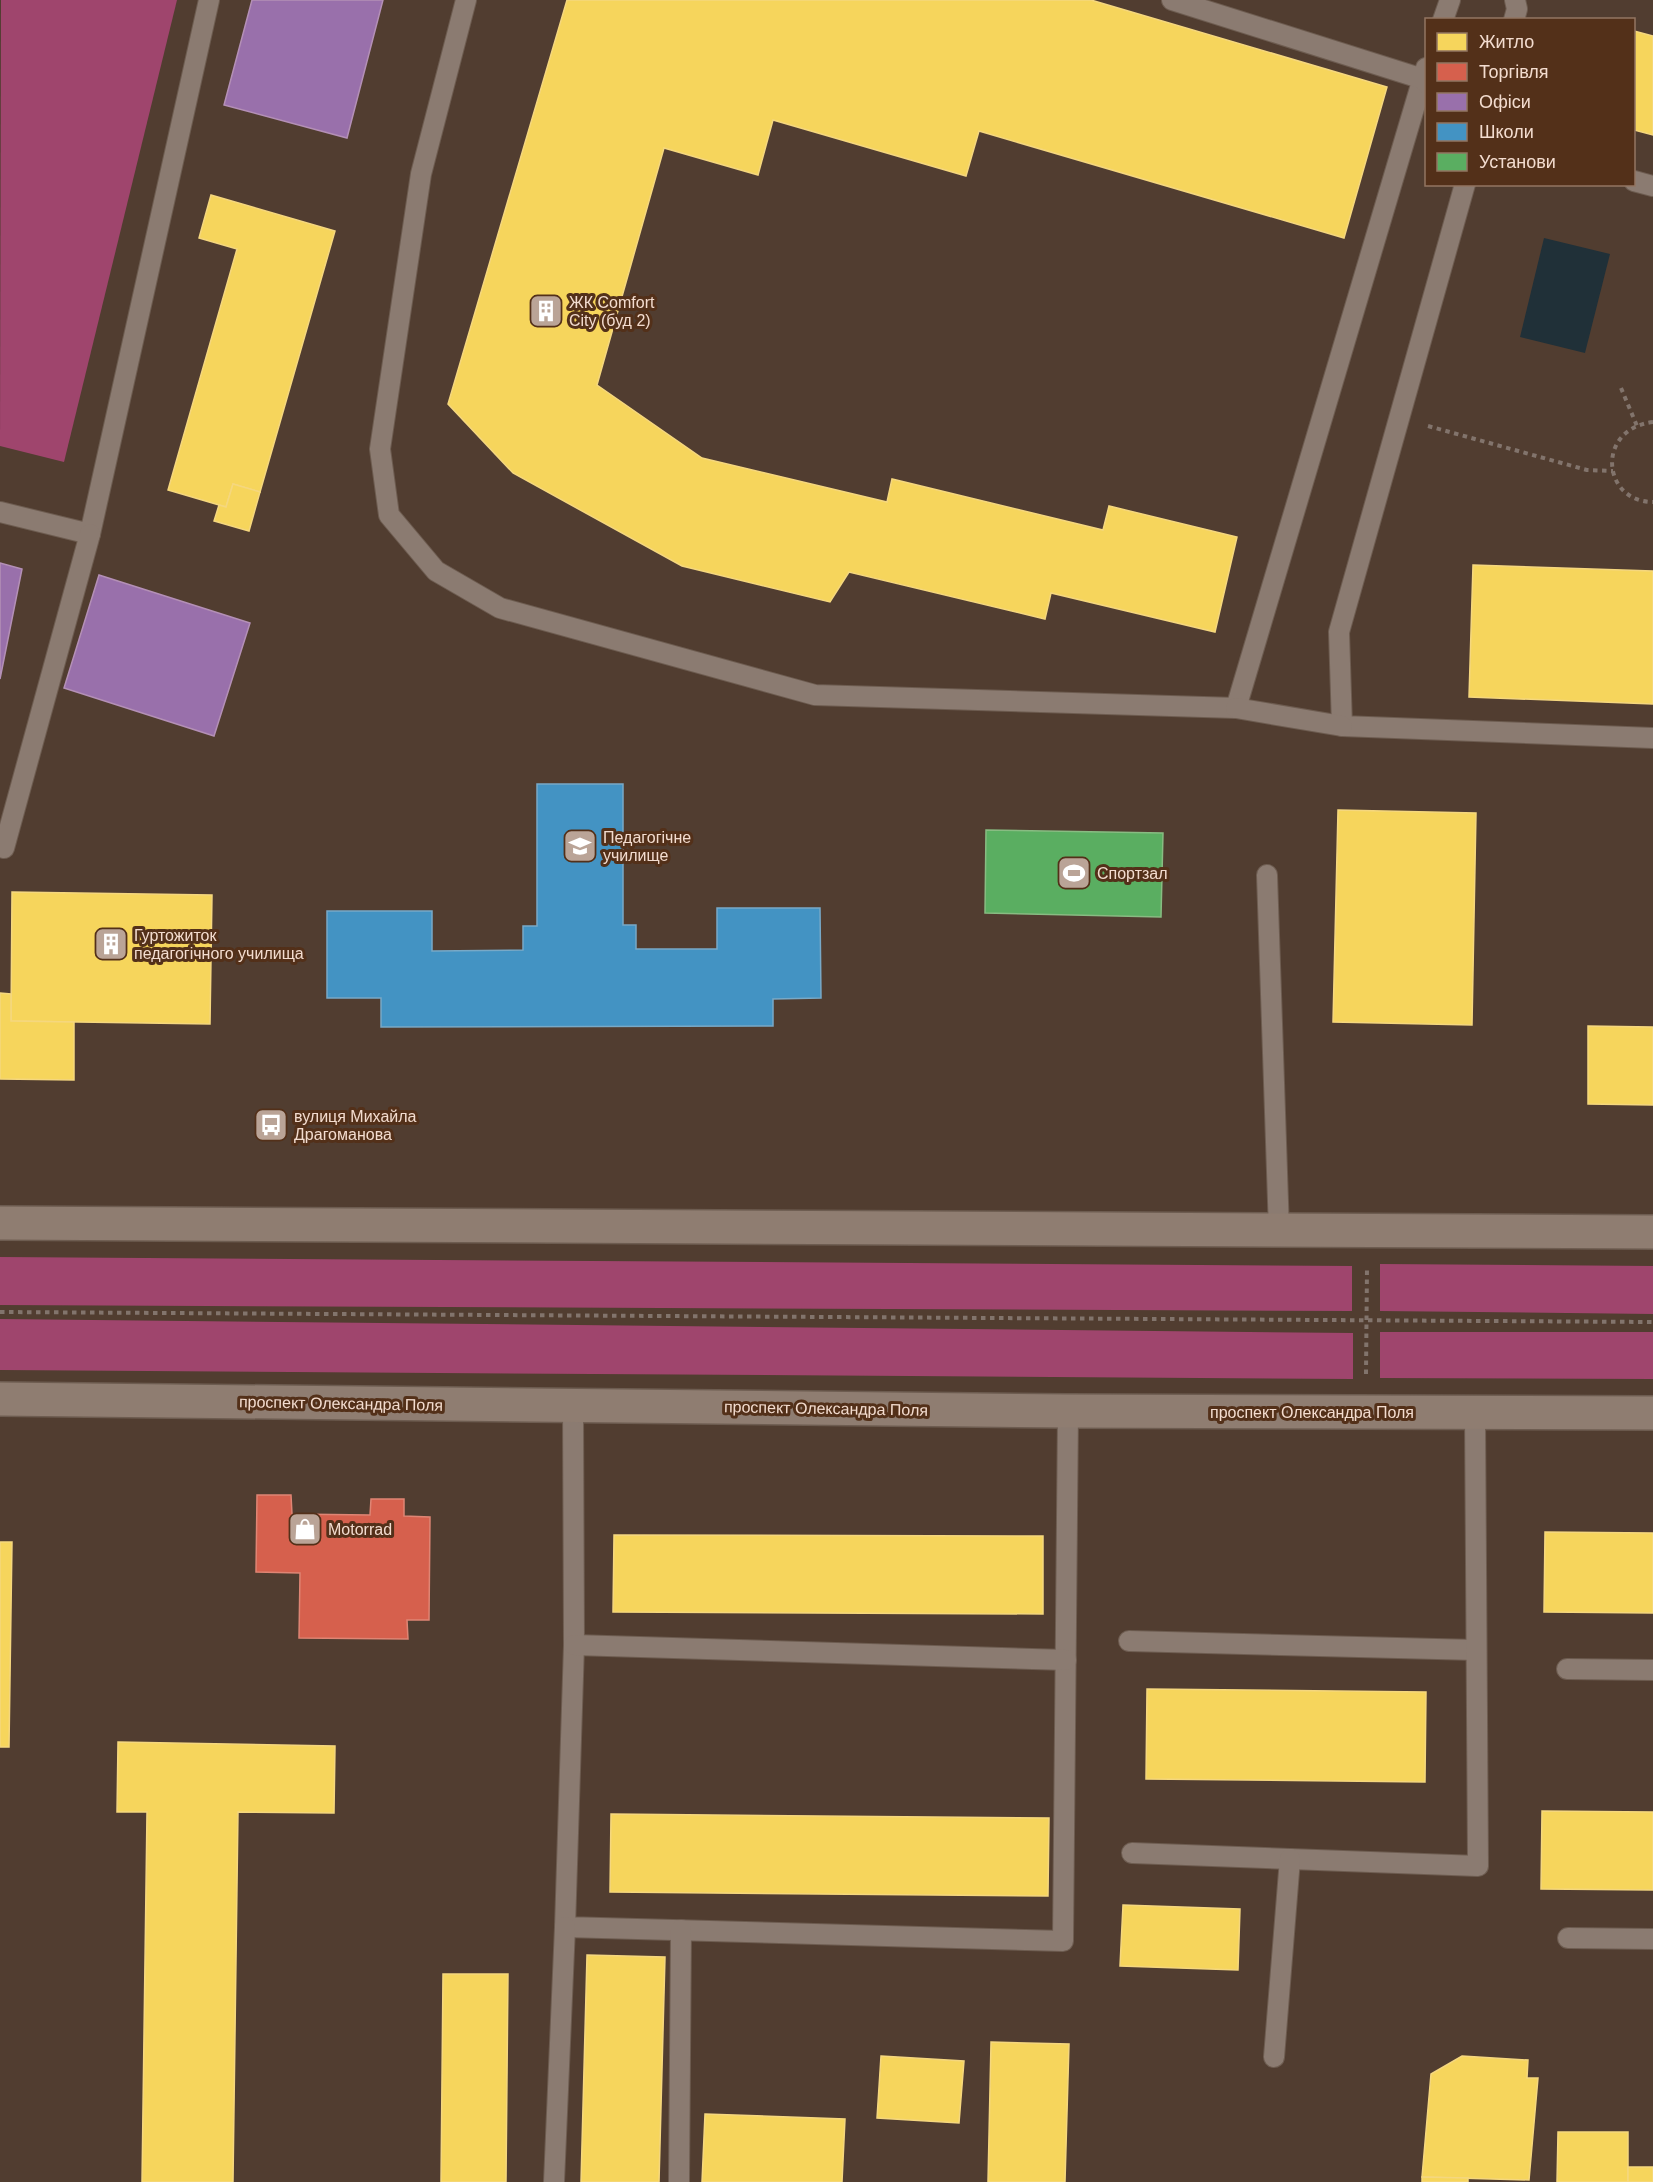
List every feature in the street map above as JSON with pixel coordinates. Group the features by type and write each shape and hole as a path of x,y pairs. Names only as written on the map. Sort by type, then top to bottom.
{"main road":[{"path":"0,1223 1653,1232"},
{"name":"проспект Олександра Поля","path":"0,1399 1068,1411 1653,1413"}],"lane":[{"path":"0,847 4,848 90,534 209,0"},
{"path":"466,0 421,174 380,449 389,515 436,571 500,608 815,695 1236,708 1342,726 1653,738"},
{"path":"1172,0 1425,76 1236,708"},
{"path":"1444,18 1450,0"},
{"path":"1515,0 1517,9 1515,18"},
{"path":"1635,181 1653,186"},
{"path":"1342,726 1339,632 1464,186"},
{"path":"0,512 90,534"},
{"path":"1267,874 1279,1231"},
{"path":"554,2182 574,1645 573,1406"},
{"path":"565,1927 1063,1941 1068,1411"},
{"path":"1132,1853 1478,1866 1475,1413"},
{"path":"1129,1641 1476,1650"},
{"path":"574,1645 1066,1660"},
{"path":"1567,1669 1653,1671"},
{"path":"1274,2057 1290,1859"},
{"path":"679,2182 681,1930"},
{"path":"1568,1938 1653,1939"}],"path":[{"path":"1621,388 1636,426"},
{"path":"1399,418 1587,470 1613,471"},
{"path":"1653,422 1629,429 1619,439 1613,451 1612,464 1622,489 1632,497 1644,502 1653,502"},
{"path":"1366,1412 1368,1231"},
{"path":"0,1312 1653,1322"}],"shaded area":[{"path":"1,0 177,0 64,462 0,446"},
{"path":"0,1257 1352,1266 1352,1311 0,1305"},
{"path":"1380,1264 1653,1266 1653,1314 1380,1311"},
{"path":"0,1319 1353,1333 1353,1379 0,1370"},
{"path":"1380,1332 1653,1332 1653,1379 1380,1378"}],"water":[{"path":"1544,238 1610,254 1585,353 1520,337"}],"building: Житло":[{"name":"ЖК Comfort City (буд 2)","path":"567,0 1091,0 1387,87 1344,238 979,131 966,176 773,120 758,175 664,148 597,385 702,458 887,502 892,479 1103,530 1109,506 1237,537 1215,632 1051,593 1045,619 849,572 830,602 682,566 513,473 448,404"},
{"path":"1635,31 1653,36 1653,135 1635,130"},
{"path":"211,195 335,231 260,492 233,484 226,507 168,490 237,249 199,238"},
{"path":"233,484 260,492 249,531 214,521 219,505 226,507"},
{"path":"1473,565 1653,571 1653,704 1469,697"},
{"path":"1338,810 1476,813 1472,1025 1333,1022"},
{"name":"Гуртожиток педагогічного училища","path":"12,892 212,895 210,1024 11,1021"},
{"path":"0,993 11,994 11,1021 74,1022 74,1080 0,1079"},
{"path":"1588,1026 1653,1027 1653,1105 1588,1104"},
{"path":"1545,1532 1653,1533 1653,1613 1544,1612"},
{"path":"614,1535 1043,1536 1043,1614 613,1612"},
{"path":"0,1542 12,1542 9,1747 0,1747"},
{"path":"1147,1689 1426,1692 1425,1782 1146,1779"},
{"path":"118,1742 335,1746 334,1813 238,1812 233,2182 142,2182 147,1812 117,1812"},
{"path":"1542,1811 1653,1812 1653,1890 1541,1889"},
{"path":"611,1814 1049,1818 1048,1896 610,1892"},
{"path":"1123,1905 1240,1909 1238,1970 1120,1966"},
{"path":"587,1955 665,1957 659,2182 581,2182"},
{"path":"443,1974 508,1974 506,2182 441,2182"},
{"path":"991,2042 1069,2044 1065,2182 988,2182"},
{"path":"881,2056 964,2061 959,2123 877,2118"},
{"path":"1462,2056 1528,2060 1527,2078 1538,2078 1529,2180 1422,2177 1431,2074"},
{"path":"705,2114 845,2119 842,2182 702,2182"},
{"path":"1558,2132 1628,2132 1628,2182 1557,2182"},
{"path":"1628,2167 1653,2167 1653,2182 1628,2182"},
{"path":"1422,2177 1468,2178 1468,2182 1422,2182"}],"building: Торгівля":[{"path":"257,1495 291,1495 292,1514 370,1515 371,1499 404,1499 404,1516 430,1517 429,1620 407,1620 408,1639 299,1638 300,1573 256,1572"}],"building: Офіси":[{"path":"252,0 383,0 347,138 224,105"},
{"path":"0,563 22,569 0,679"},
{"path":"99,575 250,623 214,736 64,688"}],"building: Школи":[{"name":"Педагогічне училище","path":"537,784 623,784 623,925 636,925 636,949 717,949 717,908 820,908 821,998 773,999 773,1026 381,1027 381,998 327,998 327,911 432,911 432,951 523,950 523,926 537,926"}],"building: Установи":[{"name":"Спортзал","path":"986,830 1163,833 1161,917 985,913"}],"place":[{"name":"ЖК Comfort City (буд 2)","path":"546,311"},
{"name":"Педагогічне училище","path":"580,846"},
{"name":"Спортзал","path":"1074,873"},
{"name":"Гуртожиток педагогічного училища","path":"111,944"},
{"name":"вулиця Михайла Драгоманова","path":"271,1125"},
{"name":"Motorrad","path":"305,1529"}]}
